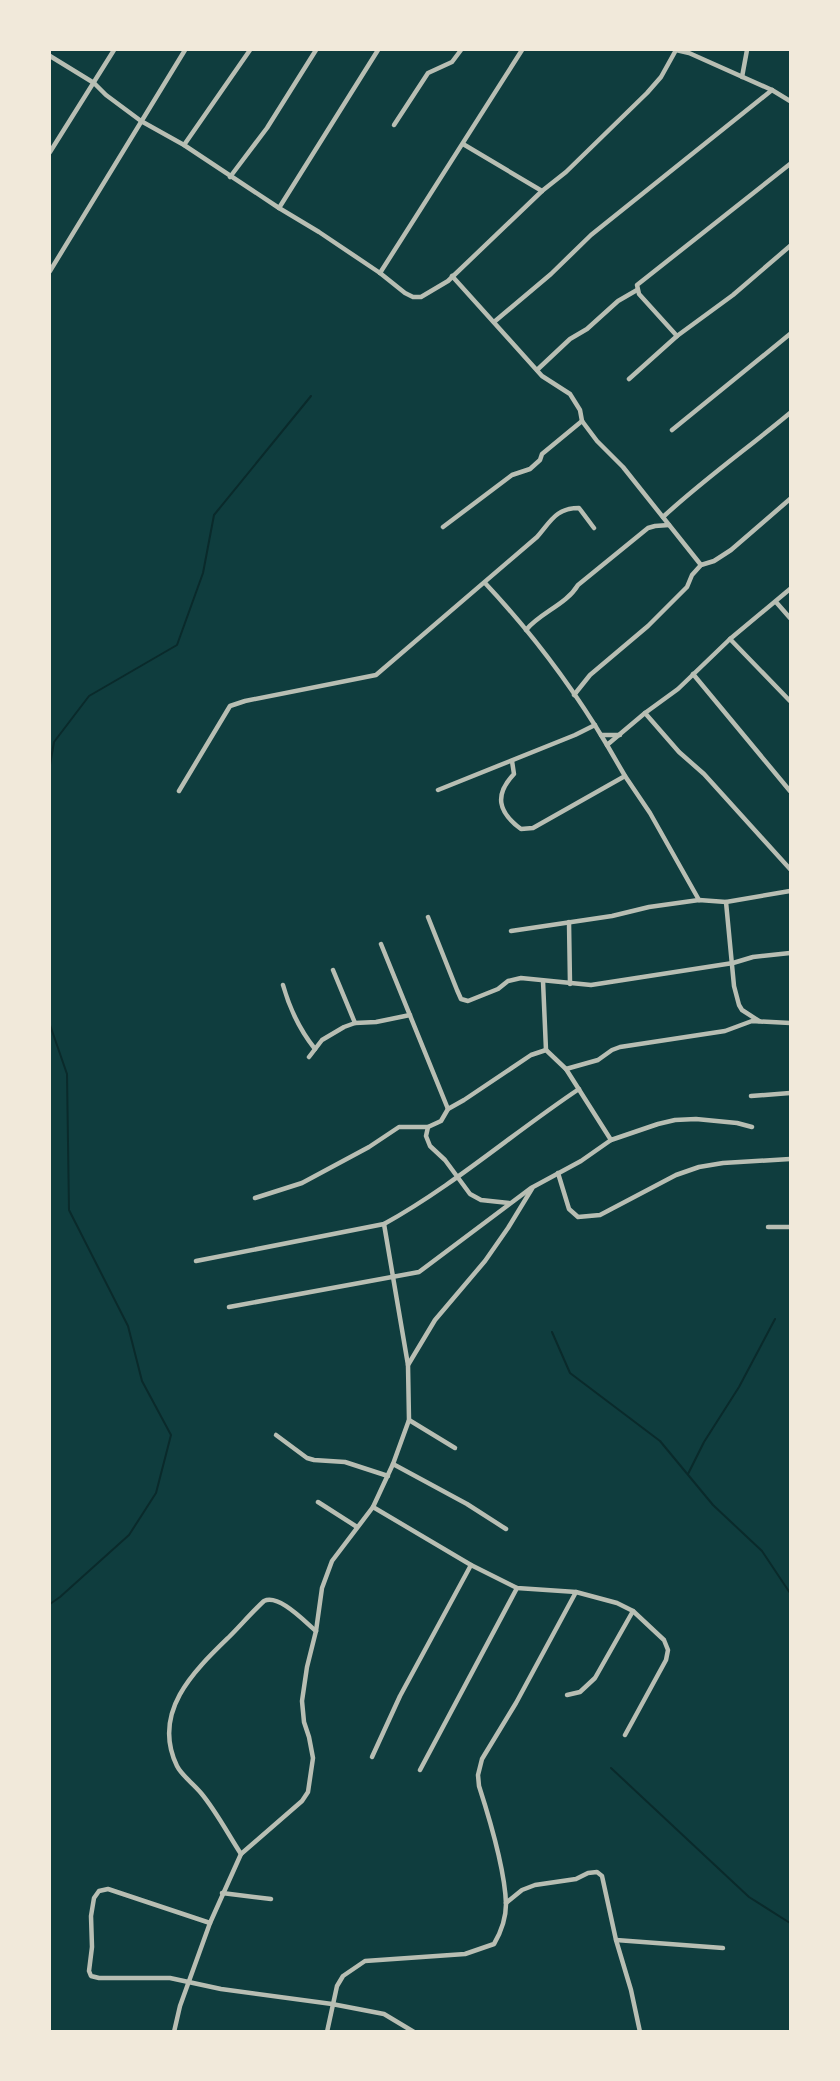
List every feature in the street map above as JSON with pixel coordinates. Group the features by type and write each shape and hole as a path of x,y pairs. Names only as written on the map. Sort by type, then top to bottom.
{"street":[{"path":"50,152 114,50"},
{"path":"50,271 185,50"},
{"path":"184,145 250,50"},
{"path":"230,177 267,128 316,50"},
{"path":"279,208 378,50"},
{"path":"394,125 423,79 436,68 452,62 461,50"},
{"path":"380,273 522,50"},
{"path":"50,56 94,83 141,121 184,145 230,177 319,232 412,297 422,297 452,276 542,191 566,172 647,93 661,77 676,50 689,51 772,90 790,101"},
{"path":"742,77 747,50"},
{"path":"494,322 551,274 591,235 772,90"},
{"path":"463,144 542,191"},
{"path":"537,370 570,339 587,329 618,301 637,290 640,282 790,164"},
{"path":"629,379 677,336 733,295 790,246"},
{"path":"452,276 542,376 570,394 582,421 597,441 616,459 701,565"},
{"path":"637,290 677,336"},
{"path":"672,429 790,334"},
{"path":"663,517 790,413"},
{"path":"442,527 512,476 530,469 540,460 542,454 582,421"},
{"path":"574,695 590,675 648,626 672,602 687,586 692,575 701,565 714,561 731,550 790,499"},
{"path":"179,791 230,706 245,700 376,675 537,537 556,514 568,508 579,508 594,528"},
{"path":"526,630 540,616 573,594 578,585 648,528 669,525"},
{"path":"485,583 526,630 602,735 625,776 650,813 699,900"},
{"path":"608,745 645,713 678,689 730,639 790,589"},
{"path":"776,602 790,618"},
{"path":"730,639 790,701"},
{"path":"693,674 790,791"},
{"path":"645,713 790,870"},
{"path":"438,790 595,725"},
{"path":"602,735 620,735"},
{"path":"512,761 514,774 502,790 500,804 510,821 520,829 533,828 625,776"},
{"path":"511,931 612,916 633,909 699,900 726,902 790,891"},
{"path":"726,902 734,986 739,1005 742,1010 759,1021"},
{"path":"428,917 462,999 468,1001 498,989 508,981 520,978 591,985 733,963 753,957 790,953"},
{"path":"569,922 570,984"},
{"path":"381,944 448,1109"},
{"path":"333,970 355,1023"},
{"path":"543,981 546,1050 566,1069 610,1140"},
{"path":"283,985 303,1034 315,1049"},
{"path":"309,1057 322,1040 355,1023 376,1022 410,1015"},
{"path":"566,1069 598,1060 620,1047 725,1031 753,1021 790,1023"},
{"path":"255,1198 302,1183 369,1147 399,1127 428,1127 441,1121 448,1109 531,1055 546,1050"},
{"path":"196,1261 384,1224 408,1211 579,1089"},
{"path":"751,1096 790,1093"},
{"path":"229,1307 393,1278 426,1268 533,1187 581,1161 610,1140 644,1128 675,1120 722,1121 752,1126"},
{"path":"428,1127 426,1136 430,1146 446,1160 475,1198 509,1203"},
{"path":"558,1173 569,1209 578,1217 600,1215 676,1175 699,1167 723,1163 790,1159"},
{"path":"408,1365 435,1320 485,1261 533,1187"},
{"path":"174,2031 180,2006 210,1923 241,1854 302,1801 308,1792 313,1758 304,1722 302,1701 324,1578 332,1561 373,1507 393,1464 409,1420 408,1365 384,1224"},
{"path":"768,1227 790,1227"},
{"path":"409,1420 455,1448"},
{"path":"276,1436 307,1458 345,1462 388,1476"},
{"path":"393,1464 467,1504 506,1529"},
{"path":"318,1502 357,1527"},
{"path":"373,1507 471,1565 517,1588 576,1592 617,1603 633,1611 664,1640 668,1650 666,1660 625,1735"},
{"path":"372,1756 400,1696 471,1565"},
{"path":"420,1770 517,1588"},
{"path":"327,2031 337,1986 343,1976 365,1961 465,1954 494,1944 502,1930 506,1903 500,1866 478,1775 482,1759 516,1703 576,1592"},
{"path":"241,1854 201,1793 178,1768 171,1752 169,1738 173,1712 183,1688 195,1671 264,1601 269,1599 278,1601 316,1631"},
{"path":"567,1695 580,1692 594,1678 633,1611"},
{"path":"506,1903 522,1890 535,1885 576,1879 588,1873 597,1872 602,1876 640,2031"},
{"path":"210,1923 108,1890 99,1892 94,1898 91,1916 92,1947 89,1971 91,1976 170,1978 220,1989 332,2004 384,2014 414,2031"},
{"path":"222,1893 271,1899"},
{"path":"616,1940 723,1948"}],"waterway":[{"path":"50,765 54,742 89,696 177,645 203,573 214,515 311,396"},
{"path":"50,1025 67,1074 69,1210 128,1326 142,1381 171,1435 156,1493 129,1535 50,1604"},
{"path":"688,1474 704,1442 739,1387 775,1319"},
{"path":"552,1332 570,1373 660,1441 713,1505 762,1551 790,1593"},
{"path":"611,1768 749,1897 790,1923"}]}
